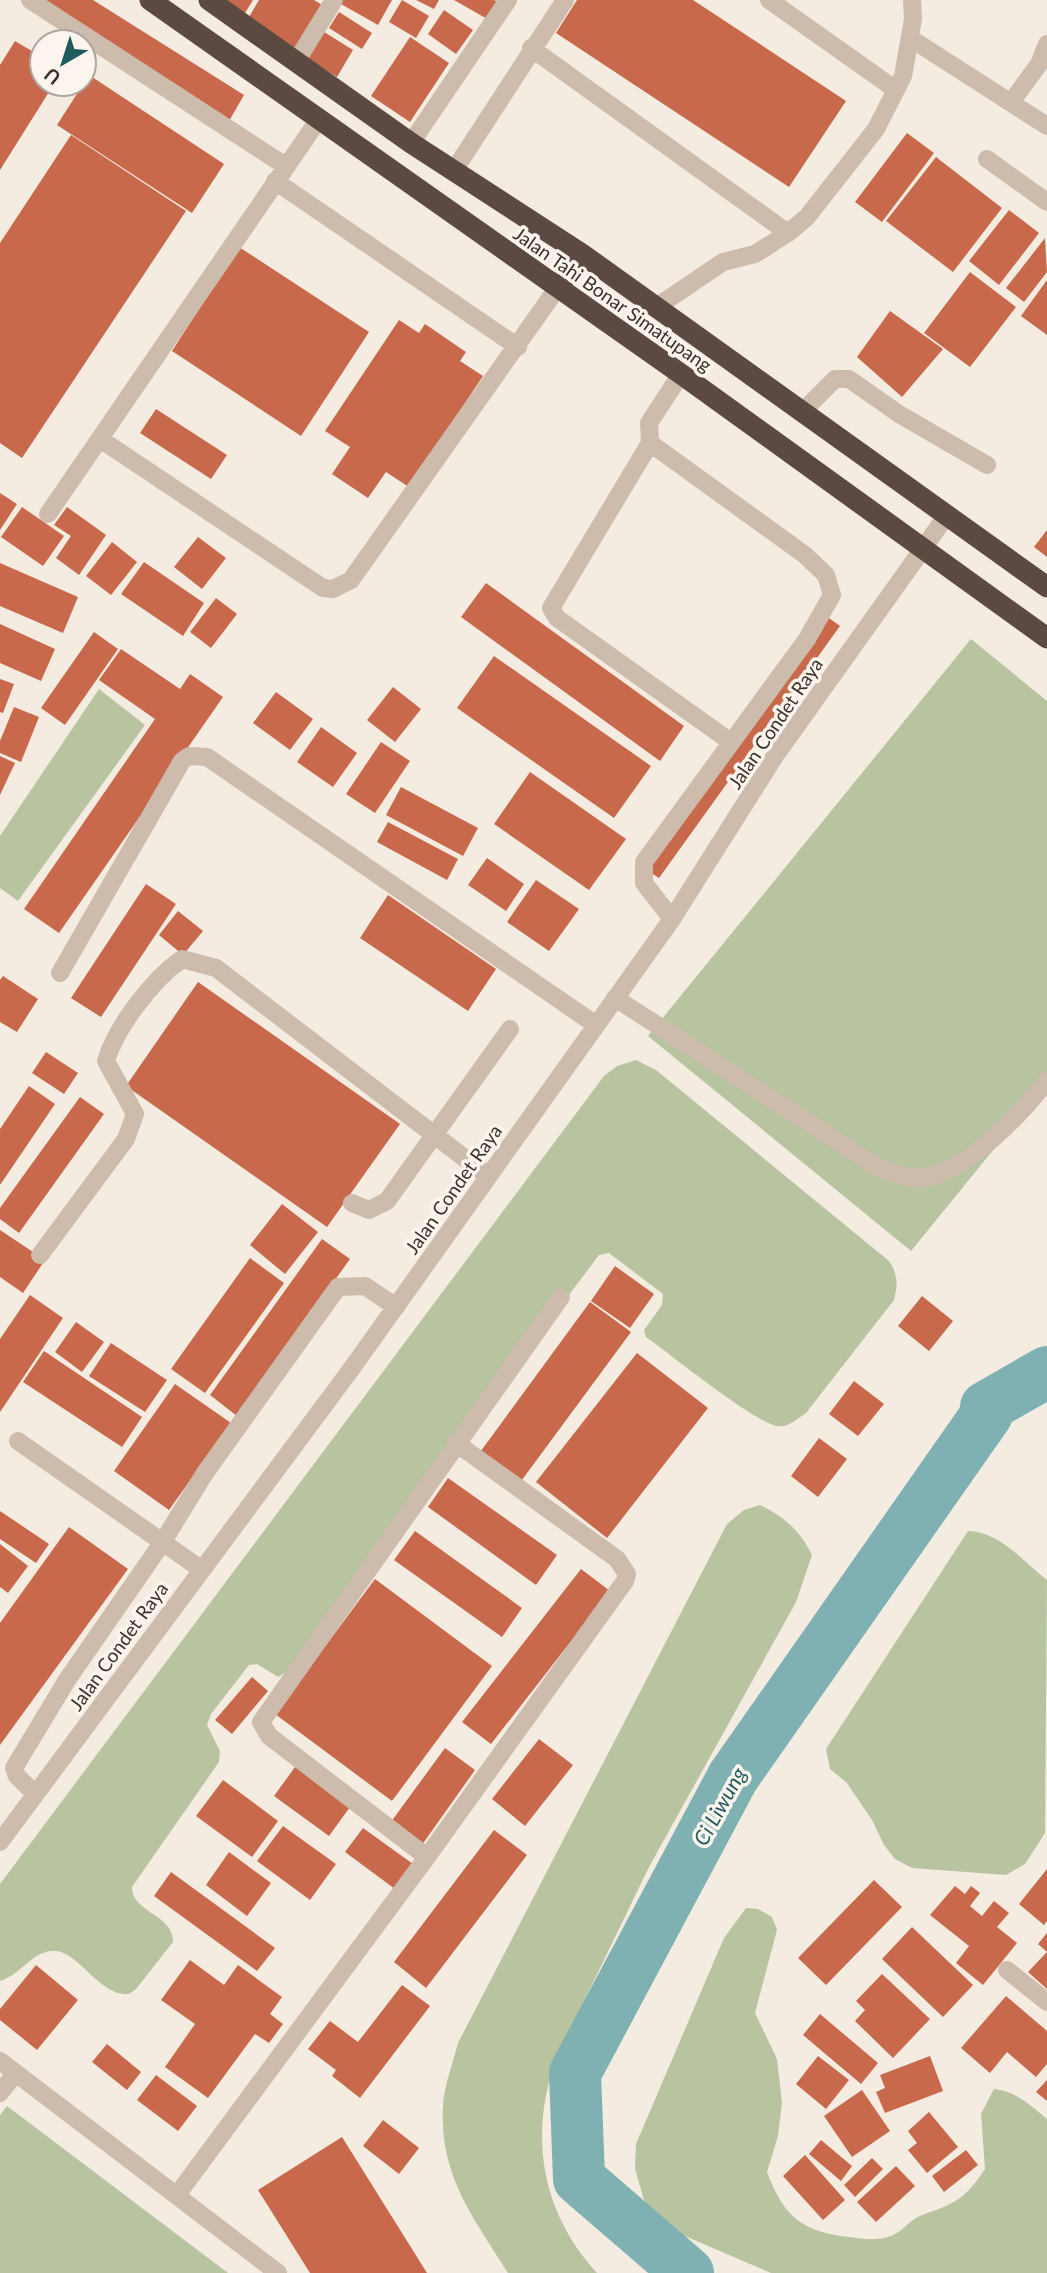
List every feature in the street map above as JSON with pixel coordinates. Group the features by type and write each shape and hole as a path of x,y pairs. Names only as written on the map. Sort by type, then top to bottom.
{"highway":[{"name":"Jalan Tahi Bonar Simatupang","path":"150,0 681,374 1047,638"},
{"name":"Jalan Tahi Bonar Simatupang","path":"209,0 411,143 455,169 582,254 1047,587"},
{"path":"433,199 455,169"},
{"path":"558,287 582,254"}],"street":[{"path":"30,0 279,173 518,347"},
{"path":"296,62 334,0"},
{"path":"411,143 508,0"},
{"path":"455,169 531,48 565,0"},
{"path":"769,0 896,90"},
{"path":"654,308 723,262 755,254 807,217 876,129 903,76 910,38 912,0"},
{"path":"910,38 1012,101 1047,126"},
{"path":"1012,101 1039,64 1047,44"},
{"path":"531,48 788,233"},
{"path":"48,514 318,119"},
{"path":"987,159 1047,202"},
{"path":"100,439 323,588 333,589 351,580 558,287"},
{"path":"681,374 649,424 650,443 551,608 557,618 731,742"},
{"path":"801,413 835,379 849,379 899,414 987,465"},
{"path":"650,443 805,555 826,575 832,595 807,639 644,862 644,883 672,919"},
{"name":"Jalan Condet Raya","path":"0,1842 396,1307 672,919 775,756 947,515"},
{"path":"60,973 182,761 198,755 207,757 596,1024"},
{"path":"40,1255 125,1139 135,1114 106,1061 111,1042 164,971 182,959 216,968 488,1176"},
{"path":"615,998 879,1168 906,1177 931,1177 961,1164 1030,1102 1047,1081"},
{"path":"352,1203 369,1210 380,1207 510,1029"},
{"path":"35,1794 17,1776 14,1768 67,1680 162,1543 205,1474 338,1287 365,1286 396,1307"},
{"path":"427,1857 269,1736 261,1722 263,1714 561,1297"},
{"path":"18,1441 201,1569"},
{"path":"177,2195 427,1857 625,1581 627,1574 617,1559 456,1443"},
{"path":"1007,1970 1047,2002"},
{"path":"0,2061 177,2195 270,2271"},
{"path":"0,2094 16,2073"}],"green space":[{"path":"971,639 1047,701 1047,1084 911,1251 648,1036"},
{"path":"99,689 145,725 18,901 0,888 0,836"},
{"path":"636,1060 656,1070 889,1261 896,1280 894,1300 806,1413 789,1424 777,1426 732,1401 646,1337 644,1330 662,1305 663,1294 609,1253 599,1255 286,1672 278,1677 257,1664 249,1665 211,1714 207,1725 220,1751 219,1762 132,1887 138,1902 167,1926 173,1942 136,1989 129,1994 118,1993 98,1981 70,1957 51,1951 37,1956 0,1981 0,1884 604,1076 617,1066"},
{"path":"760,1505 791,1526 812,1555 796,1602 649,1867 557,2057 548,2086 542,2143 552,2198 578,2249 597,2273 508,2273 471,2214 453,2174 447,2153 443,2131 443,2106 458,2043 727,1524 744,1510"},
{"path":"968,1531 979,1532 1001,1542 1047,1580 1045,1833 1025,1864 1006,1875 912,1868 895,1859 847,1783 830,1769 826,1749"},
{"path":"746,1908 758,1909 772,1917 777,1930 755,2013 777,2059 782,2103 778,2136 767,2172 773,2188 788,2211 797,2220 819,2231 875,2239 895,2234 918,2217 951,2203 971,2188 985,2169 981,2114 994,2089 1002,2090 1023,2100 1047,2119 1047,2273 771,2273 678,2233 662,2221 644,2200 635,2169 636,2144 724,1938"},
{"path":"7,2106 228,2273 0,2273 0,2115"}],"building":[{"path":"36,0 93,0 244,95 229,121 98,39 98,28 81,28"},
{"path":"213,0 253,0 242,18"},
{"path":"259,0 314,0 324,6 297,51 246,22"},
{"path":"334,0 392,0 378,25"},
{"path":"402,0 429,16 416,38 389,22"},
{"path":"416,0 439,0 434,9"},
{"path":"454,0 494,0 498,2 489,20"},
{"path":"577,0 693,0 846,101 789,187 556,33"},
{"path":"444,10 473,30 456,54 428,34"},
{"path":"339,12 372,33 362,49 329,28"},
{"path":"321,30 353,50 337,77 304,57"},
{"path":"410,37 449,63 410,122 371,96"},
{"path":"15,41 28,49 28,98 45,98 0,170 0,65"},
{"path":"98,81 224,164 192,213 57,125 74,98 98,98"},
{"path":"907,133 934,153 882,222 855,202"},
{"path":"71,135 186,211 22,458 0,443 0,243"},
{"path":"936,157 1002,208 953,272 886,221"},
{"path":"1009,210 1039,233 999,285 969,261"},
{"path":"1045,238 1047,272 1024,302 1006,288"},
{"path":"239,247 369,332 301,436 172,351"},
{"path":"970,272 1016,307 970,367 924,333"},
{"path":"1047,280 1047,335 1021,316"},
{"path":"890,311 943,349 902,397 857,357"},
{"path":"399,320 419,333 425,324 466,352 460,361 483,376 409,487 386,472 368,498 332,474 350,447 325,431"},
{"path":"156,409 227,455 211,479 140,433"},
{"path":"0,493 17,504 0,530"},
{"path":"22,507 64,536 43,566 1,537"},
{"path":"67,507 106,535 79,575 56,558 71,536 54,525"},
{"path":"1047,530 1047,557 1034,547"},
{"path":"198,537 226,558 202,589 174,567"},
{"path":"112,542 137,562 111,595 86,576"},
{"path":"144,562 204,603 183,636 121,594"},
{"path":"0,563 78,597 63,633 0,606"},
{"path":"486,583 684,726 660,761 461,617"},
{"path":"216,598 237,614 211,648 190,632"},
{"path":"829,618 840,626 659,878 648,871"},
{"path":"0,624 55,649 41,681 0,663"},
{"path":"94,632 118,649 65,725 41,708"},
{"path":"121,649 180,689 190,674 223,697 59,933 24,909 155,719 99,680"},
{"path":"494,656 651,766 614,818 457,708"},
{"path":"0,679 14,684 3,713 0,712"},
{"path":"393,687 421,709 395,742 367,720"},
{"path":"276,692 313,719 290,750 253,723"},
{"path":"14,707 39,717 21,762 0,753 0,741"},
{"path":"321,727 357,753 333,787 297,762"},
{"path":"381,742 410,761 375,813 346,794"},
{"path":"0,756 15,763 0,795"},
{"path":"530,772 626,839 589,890 494,824"},
{"path":"401,787 478,828 463,856 386,815"},
{"path":"388,822 458,859 447,880 377,842"},
{"path":"487,858 524,884 506,911 468,885"},
{"path":"536,880 579,909 549,951 507,922"},
{"path":"146,884 176,904 101,1017 71,998"},
{"path":"388,895 496,969 468,1011 360,938"},
{"path":"178,911 203,931 183,955 159,935"},
{"path":"3,976 38,999 17,1032 0,1022 0,980"},
{"path":"198,982 400,1124 327,1227 126,1086"},
{"path":"46,1052 78,1073 64,1094 32,1073"},
{"path":"29,1086 55,1104 0,1185 0,1129"},
{"path":"80,1097 104,1114 19,1233 0,1219 0,1208"},
{"path":"282,1204 318,1232 285,1274 250,1245"},
{"path":"0,1230 45,1260 23,1293 0,1277"},
{"path":"322,1239 350,1259 237,1416 210,1395"},
{"path":"250,1258 284,1283 205,1393 171,1369"},
{"path":"615,1266 654,1294 630,1328 591,1301"},
{"path":"30,1295 63,1318 0,1412 0,1339"},
{"path":"922,1296 953,1321 929,1351 898,1326"},
{"path":"590,1302 631,1332 519,1484 478,1455"},
{"path":"76,1322 104,1342 82,1372 55,1352"},
{"path":"111,1343 167,1380 145,1412 89,1376"},
{"path":"44,1351 142,1417 122,1447 23,1382"},
{"path":"637,1353 708,1408 607,1538 536,1482"},
{"path":"854,1381 884,1404 858,1436 829,1414"},
{"path":"175,1384 231,1423 169,1510 114,1471"},
{"path":"819,1438 847,1459 818,1497 791,1476"},
{"path":"448,1478 557,1555 536,1585 428,1507"},
{"path":"0,1511 49,1544 36,1563 0,1539"},
{"path":"69,1527 128,1569 0,1745 0,1623"},
{"path":"415,1531 522,1608 502,1637 394,1560"},
{"path":"0,1544 28,1566 8,1593 0,1587"},
{"path":"581,1569 610,1591 491,1744 462,1722"},
{"path":"375,1579 492,1666 392,1801 275,1714"},
{"path":"252,1677 268,1691 232,1734 215,1720"},
{"path":"539,1739 573,1765 525,1826 492,1799"},
{"path":"445,1748 475,1770 419,1849 388,1826"},
{"path":"295,1767 350,1807 329,1836 274,1796"},
{"path":"223,1780 278,1821 252,1857 196,1816"},
{"path":"283,1826 336,1864 310,1900 257,1861"},
{"path":"363,1828 413,1864 395,1889 345,1852"},
{"path":"494,1830 527,1855 426,1988 394,1962"},
{"path":"229,1852 271,1883 247,1916 206,1885"},
{"path":"1047,1869 1047,1921 1044,1925 1019,1904"},
{"path":"171,1872 275,1948 257,1971 154,1896"},
{"path":"874,1880 902,1907 826,1985 798,1958"},
{"path":"955,1886 965,1894 971,1886 980,1893 970,1906 982,1916 994,1901 1009,1913 997,1927 1017,1943 983,1985 956,1963 969,1946 930,1915"},
{"path":"912,1927 973,1985 943,2017 882,1959"},
{"path":"1047,1933 1047,1952 1038,1944"},
{"path":"1047,1952 1047,1989 1028,1972"},
{"path":"190,1960 224,1985 238,1965 282,1997 270,2014 283,2024 269,2043 255,2034 208,2098 165,2067 195,2024 161,2000"},
{"path":"36,1965 78,2000 37,2050 0,2020 0,2009"},
{"path":"882,1974 930,2019 893,2058 855,2021 865,2010 856,2001"},
{"path":"402,1985 430,2006 360,2098 332,2076 336,2070 308,2049 330,2021 358,2042"},
{"path":"1006,1996 1047,2031 1047,2064 1036,2077 1007,2052 990,2073 961,2048"},
{"path":"820,2014 878,2063 861,2084 803,2035"},
{"path":"107,2044 141,2072 127,2090 92,2062"},
{"path":"818,2056 849,2080 826,2109 796,2084"},
{"path":"930,2056 943,2091 885,2113 876,2092 885,2088 880,2075"},
{"path":"156,2075 197,2106 178,2131 137,2100"},
{"path":"1047,2080 1047,2101 1036,2092"},
{"path":"862,2090 890,2131 852,2157 824,2116"},
{"path":"929,2112 958,2147 927,2173 908,2150 917,2143 908,2131"},
{"path":"383,2120 419,2148 399,2174 363,2146"},
{"path":"342,2137 427,2273 310,2273 258,2190"},
{"path":"821,2140 852,2166 841,2181 809,2154"},
{"path":"966,2150 978,2165 944,2192 932,2176"},
{"path":"805,2155 845,2200 823,2220 783,2176"},
{"path":"872,2158 883,2169 855,2197 844,2185"},
{"path":"896,2166 915,2186 876,2222 857,2202"}],"waterway":[{"name":"Ci Liwung","path":"688,2273 579,2179 575,2073 733,1777 987,1414 986,1407 1047,1372"}]}
